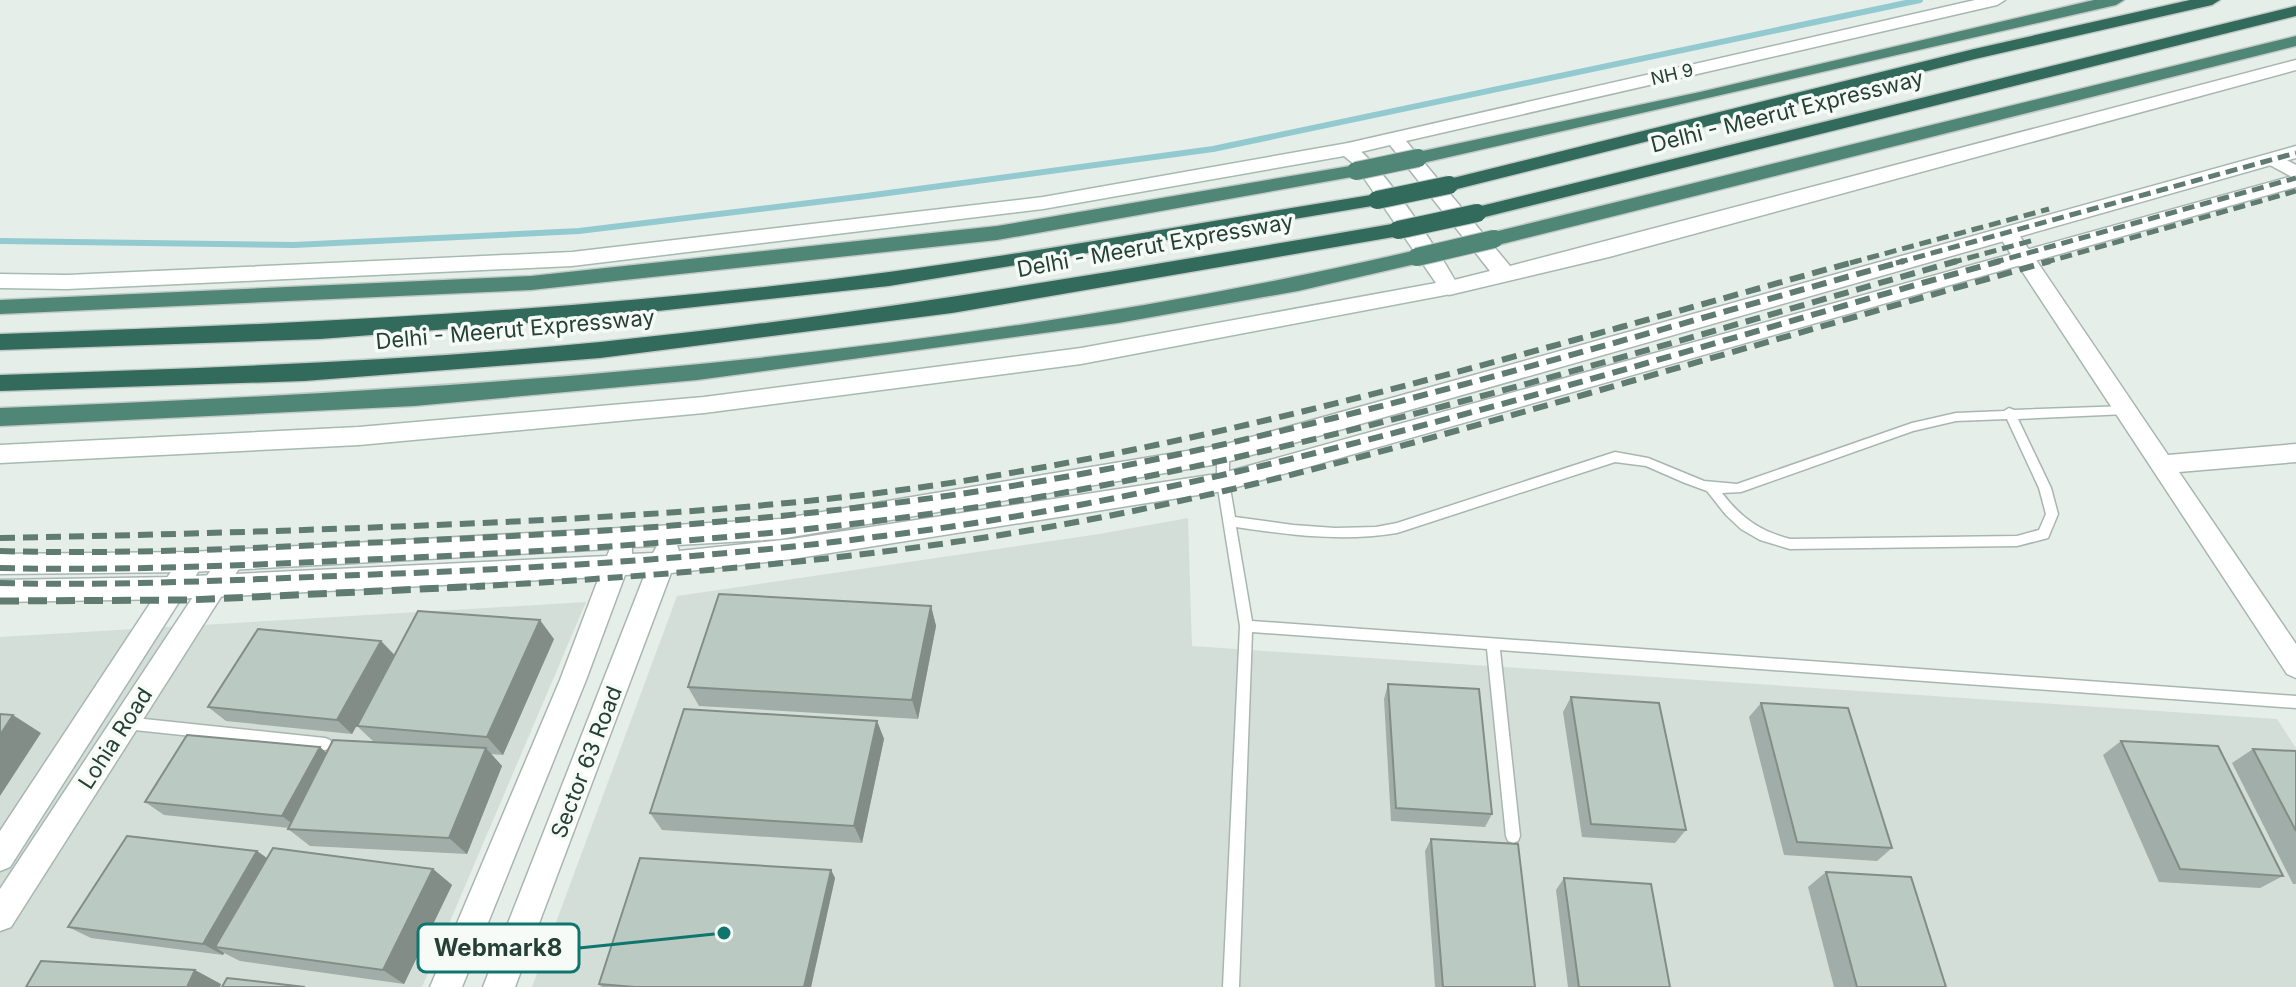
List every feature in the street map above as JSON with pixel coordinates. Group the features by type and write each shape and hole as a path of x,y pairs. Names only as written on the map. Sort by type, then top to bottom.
{"highway":[{"path":"0,307 531,283 997,233 1356,171 1700,97 2116,0"},
{"name":"Delhi - Meerut Expressway","path":"0,342 320,331 602,310 889,279 1377,200 1449,185 1974,54 2212,0"},
{"name":"Delhi - Meerut Expressway","path":"0,383 304,373 600,350 952,306 1398,230 1477,213 2296,11"},
{"path":"0,417 301,405 553,387 774,363 1068,325 1331,278 2296,41"}],"street":[{"name":"NH 9","path":"0,281 67,282 572,259 1043,203 1348,149 1997,0"},
{"path":"0,454 359,436 704,405 1081,356 1507,275 2296,65"},
{"path":"1394,138 1489,258 1507,275"},
{"path":"1348,149 1371,173 1439,268 1449,288"},
{"path":"0,591 214,586 621,552 671,536 780,529 1223,454 2296,152"},
{"path":"2273,159 2296,173"},
{"path":"0,564 621,552 664,563 792,549 1223,482 2028,259 2296,181"},
{"path":"2008,234 2028,259 2296,666"},
{"path":"2163,464 2296,453"},
{"name":"Sector 63 Road","path":"499,987 664,563 671,536"},
{"name":"Sector 63 Road","path":"446,987 573,680 621,552"},
{"name":"Lohia Road","path":"0,916 231,560"},
{"name":"Lohia Road","path":"0,857 191,562"},
{"path":"573,680 617,683"}],"lane":[{"path":"1231,521 1324,534 1363,535 1397,528 1615,457 1636,457 1713,490 1737,489 1912,427 1956,417 2009,412 2127,410"},
{"path":"1713,490 1736,521 1758,536 1790,544 2017,541 2044,534 2052,514 2045,488 2009,412"},
{"path":"1223,454 1223,482 1246,626 1231,987"},
{"path":"1246,626 2296,702"},
{"path":"1493,643 1513,836"},
{"path":"125,723 325,744"}],"shaded area":[{"path":"1188,518 1192,646 2277,719 2296,748 2296,987 532,987 677,596"},
{"path":"586,602 422,987 0,987 0,637"}],"building":[{"path":"719,594 931,606 912,700 688,687"},
{"path":"418,611 540,620 487,737 357,726"},
{"path":"258,629 381,641 337,720 208,707"},
{"path":"1388,684 1479,689 1492,814 1396,808"},
{"path":"1571,697 1659,703 1686,830 1591,824"},
{"path":"1761,703 1848,708 1892,848 1797,842"},
{"path":"684,709 877,721 854,826 650,813"},
{"path":"0,714 13,715 0,735"},
{"path":"187,735 320,747 282,816 145,802"},
{"path":"333,740 486,748 449,838 288,829"},
{"path":"2121,741 2218,746 2283,876 2180,869"},
{"path":"2253,749 2296,751 2296,831"},
{"path":"127,836 257,851 203,944 68,927"},
{"path":"1431,839 1518,844 1535,987 1443,987"},
{"path":"273,848 433,869 383,970 215,947"},
{"path":"640,858 831,870 804,987 635,987 599,984"},
{"path":"1826,872 1911,877 1946,987 1857,987"},
{"path":"1564,878 1651,884 1670,987 1579,987"},
{"path":"41,961 195,970 187,987 26,987"},
{"path":"227,978 305,987 222,987"}],"waterway":[{"path":"0,241 294,245 579,231 866,196 1213,149 1920,0"}],"railway":[{"path":"1896,263 2296,153"},
{"path":"1992,263 2296,178"},
{"path":"2047,262 2296,191"},
{"path":"1850,263 2049,209"},
{"path":"1950,263 2034,240"},
{"path":"0,538 302,530 611,516 803,502 930,486 1103,456 1320,407 1857,261"},
{"path":"0,551 204,550 602,531 796,514 989,490 1180,454 1362,411 1904,261"},
{"path":"1950,263 1957,261"},
{"path":"0,583 224,581 645,560 836,542 1026,515 1231,473 1452,418 2000,261"},
{"path":"462,587 776,564 940,544 1103,517 1226,491 1408,444 2047,262"},
{"path":"0,568 190,567 570,549 853,524 1041,497 1239,457 1446,406 1950,263"},
{"path":"462,587 485,586"},
{"path":"0,601 188,600 462,587"},
{"path":"447,588 462,587"}],"place":[{"name":"Webmark8","path":"724,933"}]}
